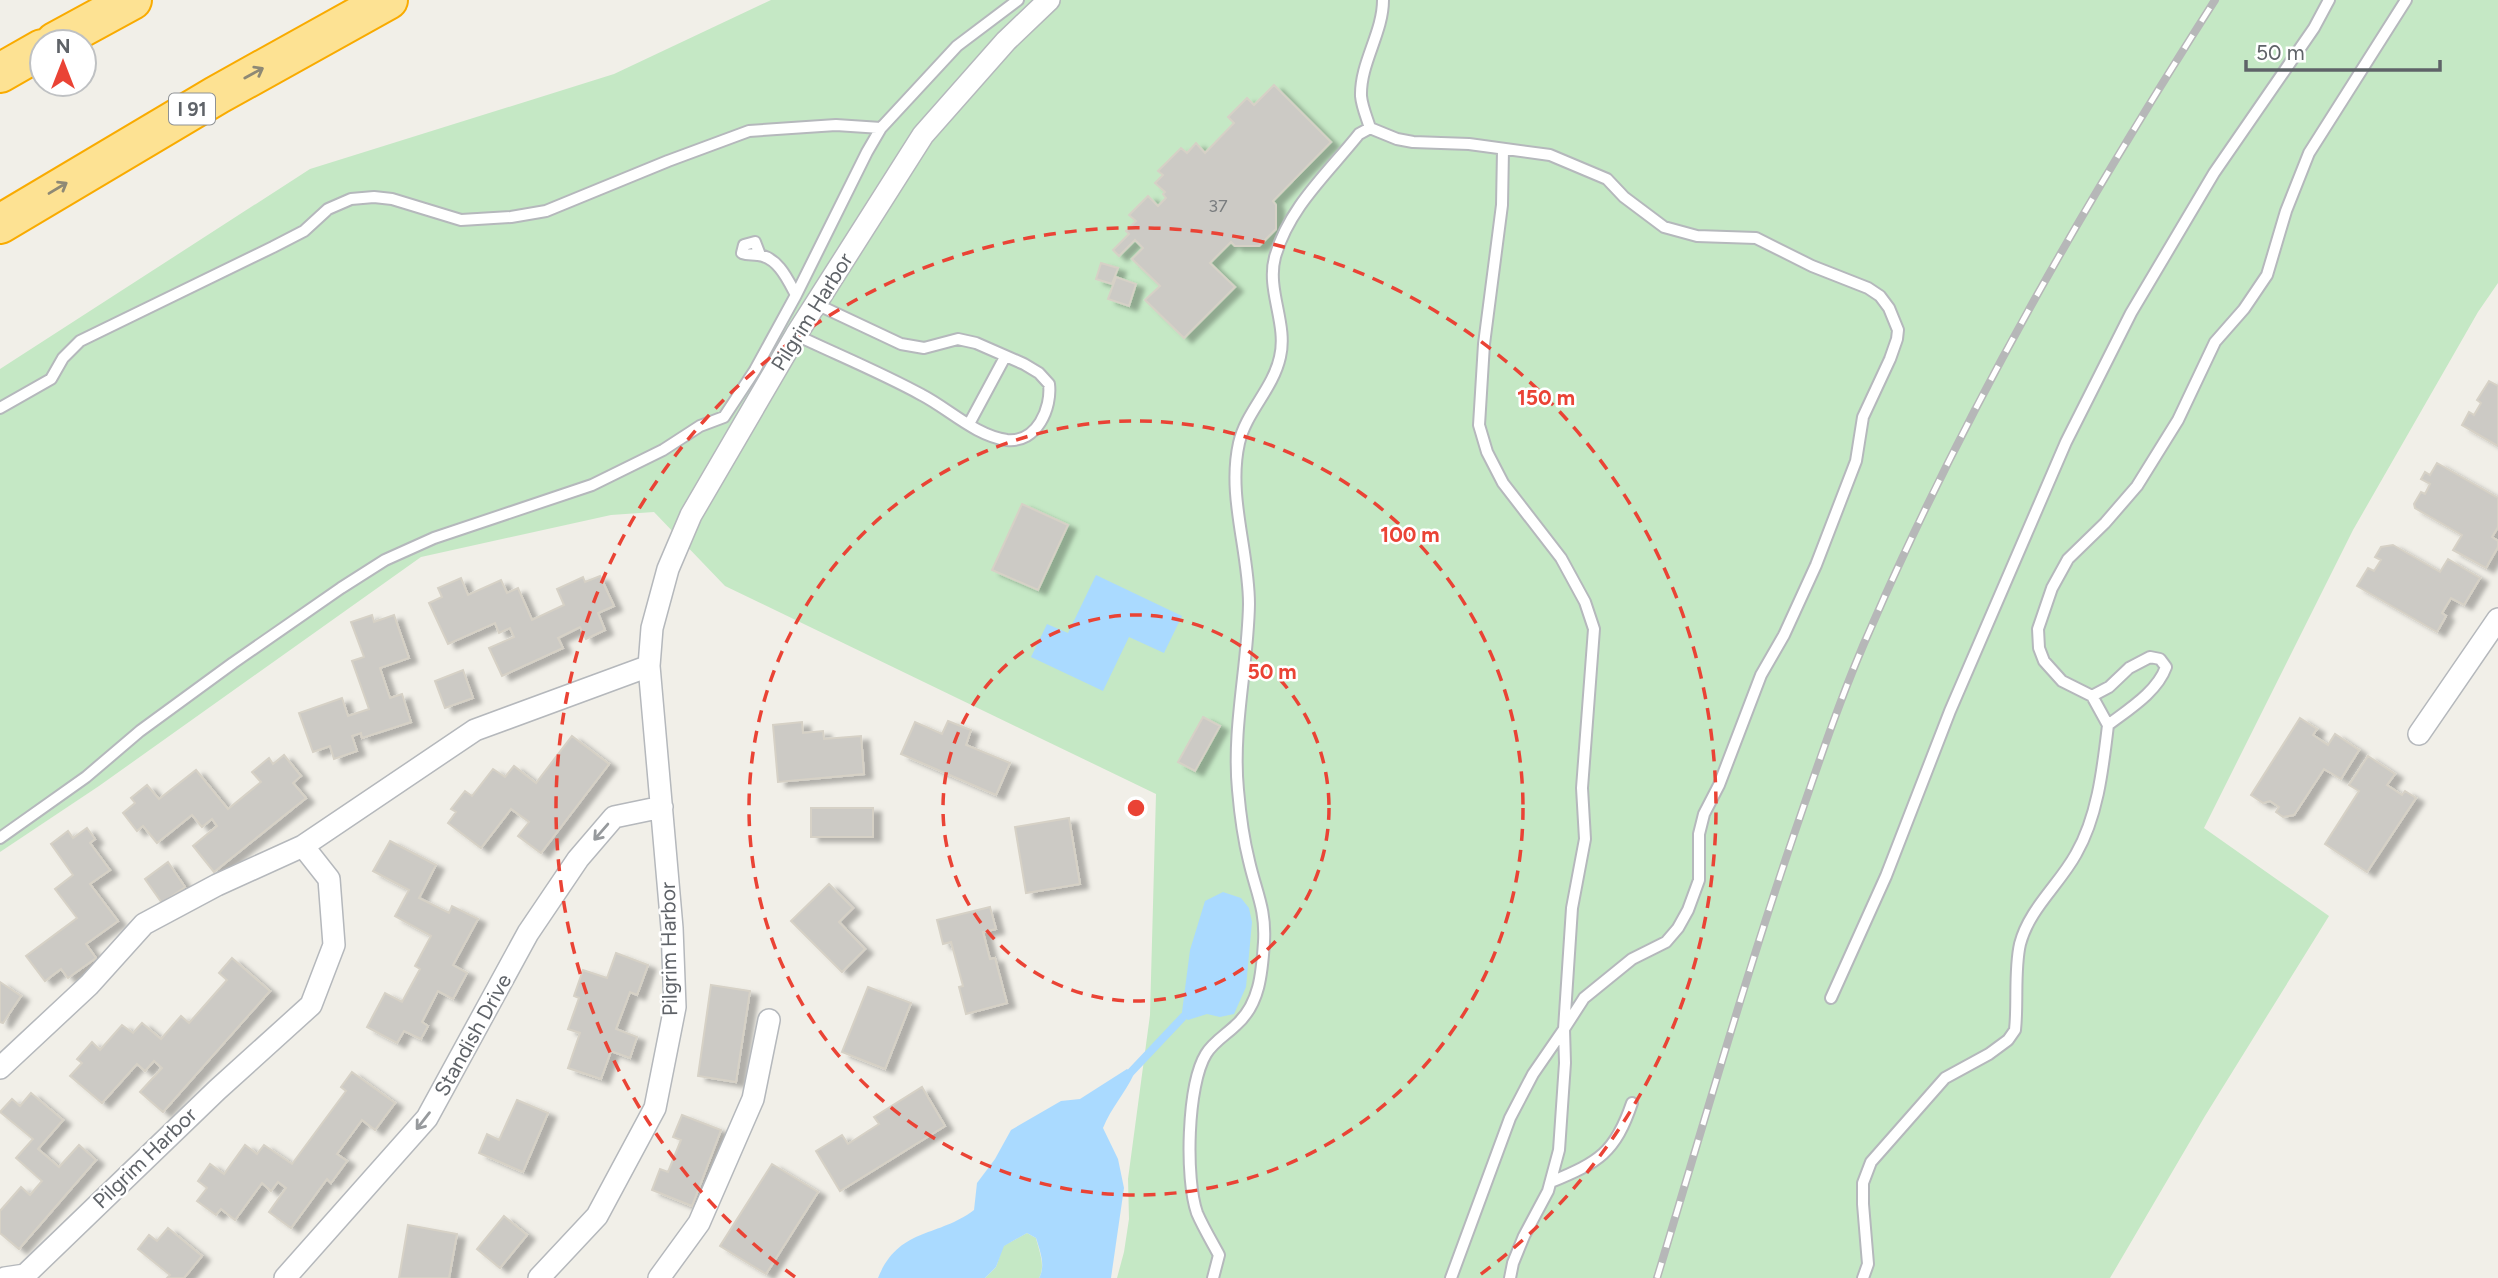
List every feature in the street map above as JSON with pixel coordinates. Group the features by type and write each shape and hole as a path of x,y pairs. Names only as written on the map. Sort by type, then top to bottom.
{"highway":[{"path":"81,28 132,0"},
{"name":"I 91","path":"0,224 217,94 388,0"},
{"path":"0,72 28,57"}],"street":[{"name":"Pilgrim Harbor","path":"540,1278 597,1216 655,1108 675,1007 672,928 649,666 652,628 668,569 691,515 796,335 923,135 997,51 1049,0"},
{"path":"2419,734 2498,619"},
{"path":"0,1068 89,985 144,924 217,885 303,846 475,730 649,666"},
{"name":"Standish Drive","path":"285,1278 428,1118 528,933 578,859 614,817 662,807"},
{"name":"Pilgrim Harbor","path":"5,1278 25,1275 217,1090 311,1004 334,945 328,879 303,846"},
{"path":"659,1278 699,1223 753,1099 769,1020"}],"lane":[{"path":"0,838 86,777 140,731 233,663 386,560 434,538 592,485 663,450 700,426 724,417 755,369 796,295 881,128 957,46 1018,0"},
{"path":"1370,128 1361,98 1363,76 1375,43 1383,0"},
{"path":"1831,998 1886,876 1950,711 2066,442 2131,313 2214,173 2314,28 2329,0"},
{"path":"1863,1278 1868,1264 1863,1183 1871,1162 1945,1079 1989,1054 2008,1040 2015,1030 2020,946 2041,901 2076,854 2091,819 2105,763 2108,725 2092,696 2062,681 2045,661 2039,648 2038,629 2052,588 2068,559 2105,523 2137,486 2178,420 2215,342 2244,309 2267,275 2286,211 2309,153 2406,0"},
{"path":"0,408 51,379 63,358 80,341 304,231 328,209 351,199 392,199 461,220 511,217 546,211 749,131 836,125 881,128"},
{"path":"1213,1278 1219,1255 1198,1214 1191,1187 1193,1103 1206,1054 1240,1022 1254,1003 1260,977 1264,924 1244,840 1238,788 1237,756 1249,605 1237,493 1239,446 1242,433 1271,384 1281,355 1281,326 1273,275 1275,257 1293,215 1311,190 1359,134 1370,128 1405,141 1469,144 1550,155 1586,168 1607,179 1624,197 1664,227 1697,236 1756,238 1812,266 1868,288 1880,296 1889,308 1898,330 1890,359 1863,417 1856,461 1816,565 1784,635 1761,676 1720,785 1704,814 1699,834 1699,880 1688,910 1666,942 1632,959 1584,998 1532,1074 1510,1118 1451,1278"},
{"path":"1503,149 1502,205 1484,344 1479,425 1487,452 1503,482 1561,558 1585,602 1594,629 1582,788 1585,839 1572,908 1559,1150 1551,1182 1524,1236 1510,1278"},
{"path":"760,255 780,268 796,295"},
{"path":"796,335 919,393 991,436 1014,440 1039,425 1049,408 1049,384 1039,373 976,343 958,340 924,348 901,344 816,304"},
{"path":"969,424 1005,357"},
{"path":"2092,696 2109,687 2129,668 2150,657 2160,659 2166,667 2153,689 2108,725"},
{"path":"1551,1182 1582,1170 1603,1156 1616,1142 1632,1102"}],"green space":[{"path":"771,0 2498,0 2498,283 2478,312 2353,530 2204,828 2329,916 2205,1116 2110,1278 1117,1278 1129,1219 1128,1179 1150,1015 1156,794 725,586 654,512 611,515 421,557 99,786 0,852 0,369 310,169 614,74"},
{"path":"1027,1233 1036,1238 1040,1253 1042,1269 1039,1278 985,1278 996,1267 1003,1246"}],"water":[{"path":"1096,575 1182,616 1164,653 1129,637 1103,691 1031,657 1047,624 1068,633"},
{"path":"1223,892 1241,898 1249,908 1252,922 1246,987 1234,1014 1220,1017 1207,1014 1188,1020 1183,1017 1182,1012 1190,950 1205,901"},
{"path":"1127,1069 1134,1074 1103,1128 1118,1159 1124,1188 1111,1278 1039,1278 1042,1269 1041,1253 1036,1238 1027,1233 1004,1246 996,1267 985,1278 878,1278 887,1262 908,1241 960,1219 974,1210 977,1183 995,1159 1011,1130 1061,1101 1080,1099"}],"building":[{"path":"1274,85 1331,142 1273,201 1276,205 1276,229 1259,246 1235,246 1231,242 1210,263 1235,287 1184,338 1145,300 1160,286 1132,259 1143,248 1135,240 1119,256 1113,250 1129,234 1126,231 1136,221 1129,215 1148,196 1158,206 1166,198 1163,194 1165,192 1155,183 1163,175 1158,171 1181,148 1187,153 1196,143 1205,153 1234,123 1228,117 1247,98 1254,105"},
{"path":"1101,263 1118,268 1112,284 1096,279"},
{"path":"1116,277 1136,284 1129,306 1108,299"},
{"path":"2489,381 2498,386 2498,446 2462,425 2469,412 2474,415 2481,403 2477,400"},
{"path":"2437,463 2498,498 2498,527 2492,537 2498,541 2498,547 2486,568 2453,550 2462,535 2415,508 2414,504 2421,492 2425,494 2430,484 2421,479 2425,472 2430,475"},
{"path":"1022,504 1068,525 1038,590 992,570"},
{"path":"2393,545 2440,572 2448,559 2480,578 2464,605 2451,598 2442,613 2446,616 2437,632 2357,586 2368,568 2374,571 2381,560 2375,557 2381,547"},
{"path":"600,576 614,606 598,613 605,630 586,639 580,627 558,638 563,648 502,676 489,648 514,637 510,628 499,633 495,623 448,644 429,603 442,597 438,588 461,578 468,595 501,580 507,593 518,588 532,620 564,605 557,589 583,577 585,582"},
{"path":"372,615 374,622 394,615 409,658 380,668 390,698 402,694 411,722 362,738 361,733 352,736 357,751 334,759 330,746 313,752 299,713 342,698 348,716 369,709 352,661 364,657 351,622"},
{"path":"463,670 473,698 445,708 435,681"},
{"path":"1203,717 1220,726 1195,771 1178,762"},
{"path":"2300,718 2317,729 2313,735 2328,745 2335,734 2359,750 2341,779 2324,769 2294,815 2283,817 2276,812 2279,807 2270,801 2263,803 2251,795"},
{"path":"948,721 971,730 966,745 1010,763 996,795 901,754 915,722 942,734"},
{"path":"802,722 803,733 823,731 824,739 861,736 864,774 778,782 773,725"},
{"path":"572,736 609,764 541,853 518,836 529,822 511,809 481,848 448,823 456,812 451,809 465,791 472,796 493,769 505,777 514,766 536,783"},
{"path":"284,755 301,776 293,783 306,798 214,872 193,846 217,826 212,819 202,827 192,815 157,843 143,826 137,831 123,813 135,803 131,798 147,785 159,799 196,770 228,809 261,782 252,772 269,758 273,764"},
{"path":"2368,756 2395,774 2387,785 2402,795 2405,791 2416,798 2367,872 2325,844 2359,791 2349,785"},
{"path":"811,808 873,808 873,837 811,837"},
{"path":"1069,818 1080,884 1026,893 1015,827"},
{"path":"87,828 95,839 90,843 110,870 90,884 118,921 86,944 96,958 68,978 61,969 45,981 26,956 77,918 55,889 73,875 51,844 68,831 73,838"},
{"path":"390,841 436,865 419,898 449,913 452,906 478,919 453,965 467,973 453,999 438,991 422,1022 428,1026 421,1039 404,1031 397,1043 367,1027 385,993 402,1002 420,969 415,966 431,936 395,916 409,890 373,871"},
{"path":"168,862 185,887 162,903 145,879"},
{"path":"829,884 853,908 839,922 865,949 842,972 791,921"},
{"path":"990,907 996,929 983,932 990,959 995,958 1007,1003 966,1014 959,987 963,986 951,942 943,944 937,920"},
{"path":"616,953 648,965 637,995 630,992 616,1029 637,1037 630,1058 611,1051 601,1079 568,1068 580,1033 568,1029 579,998 574,996 583,970 607,978"},
{"path":"232,958 270,991 163,1112 140,1092 162,1068 154,1061 145,1071 137,1064 102,1103 70,1076 82,1063 77,1059 92,1042 100,1050 122,1025 133,1033 142,1023 161,1039 181,1016 189,1023 227,980 219,973"},
{"path":"0,982 21,996 3,1023 0,1022"},
{"path":"711,985 750,991 736,1082 698,1076"},
{"path":"868,987 911,1003 885,1069 842,1052"},
{"path":"352,1072 395,1103 375,1130 362,1120 337,1154 347,1161 331,1183 327,1179 291,1228 269,1212 286,1188 278,1182 271,1191 262,1183 235,1220 221,1209 216,1215 197,1201 207,1188 198,1181 210,1164 224,1174 245,1145 257,1154 264,1145 292,1164 346,1091 341,1087"},
{"path":"922,1087 945,1126 840,1191 816,1151 842,1135 848,1144 879,1124 874,1117"},
{"path":"31,1093 63,1120 38,1149 59,1167 79,1145 96,1160 19,1249 0,1233 0,1211 21,1187 30,1195 42,1181 16,1158 33,1139 0,1112 12,1099 20,1106"},
{"path":"517,1100 548,1113 523,1172 479,1153 487,1134 499,1140"},
{"path":"682,1115 721,1130 692,1206 652,1190 660,1169 668,1172 681,1140 673,1137"},
{"path":"772,1164 818,1192 766,1274 720,1246"},
{"path":"504,1216 527,1235 500,1268 477,1249"},
{"path":"408,1225 457,1234 449,1278 399,1278"},
{"path":"168,1228 202,1256 184,1278 167,1278 170,1275 138,1249 149,1235 157,1241"}],"waterway":[{"path":"1131,1072 1183,1017"}],"railway":[{"path":"1657,1278 1763,929 1826,742 1863,646 1910,542 1989,383 2121,151 2215,0"}]}
